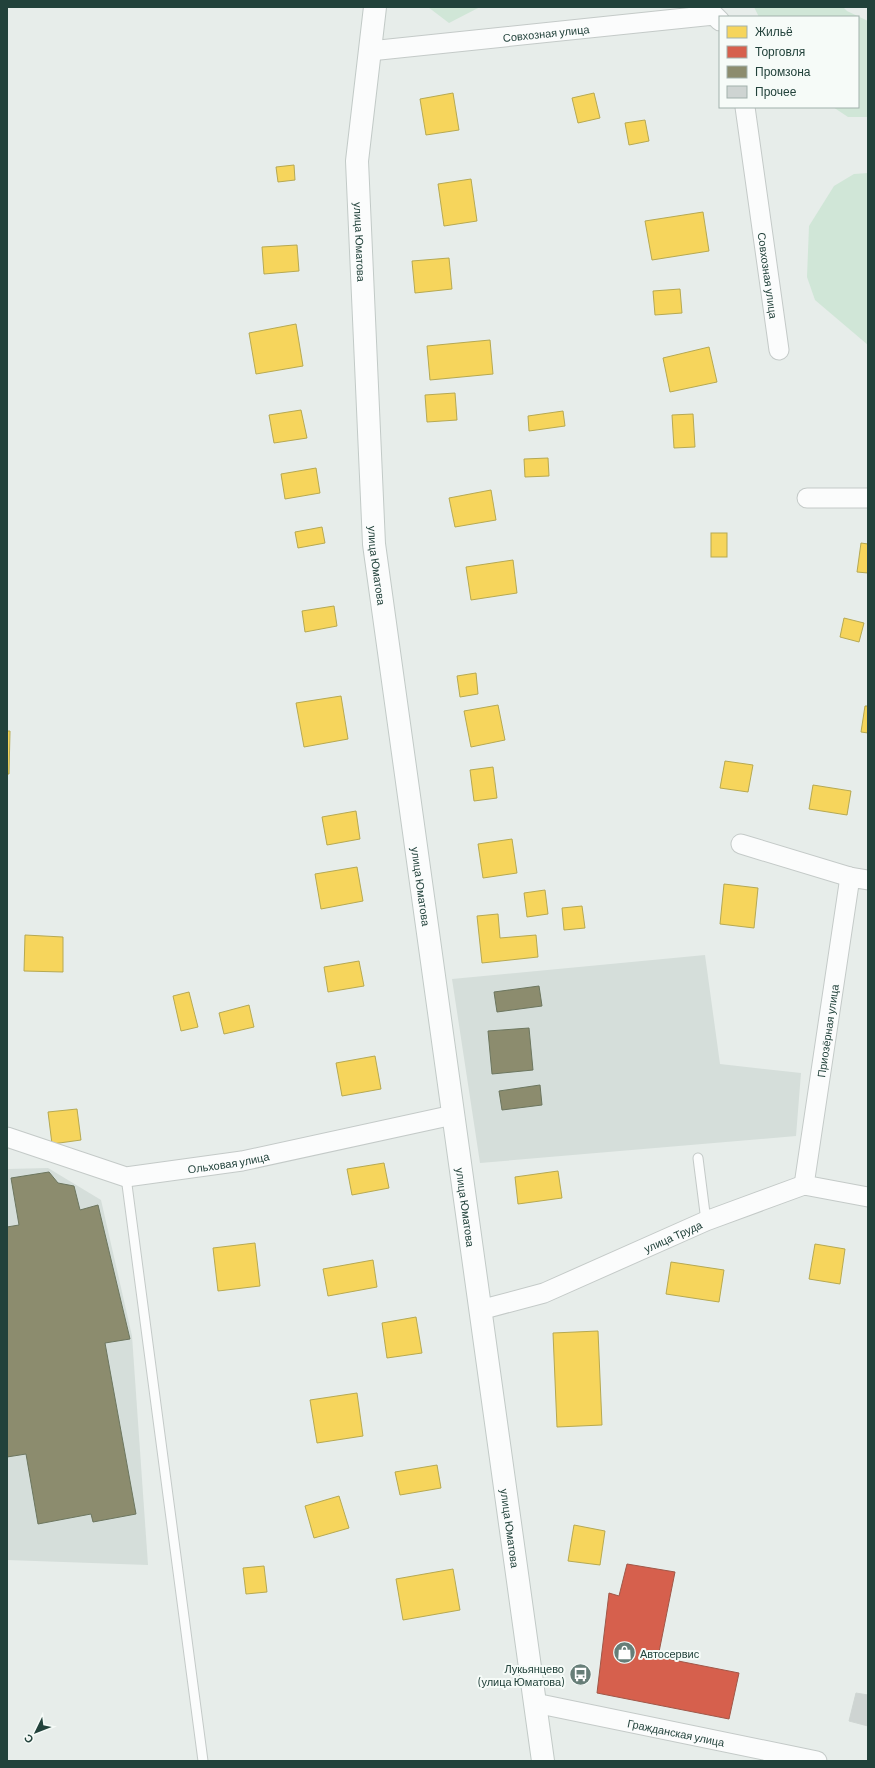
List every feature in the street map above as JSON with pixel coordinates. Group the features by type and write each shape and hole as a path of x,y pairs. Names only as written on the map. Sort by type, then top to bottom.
{"main road":[{"name":"улица Юматова","path":"375,7 357,161 374,544 543,1761"}],"street":[{"name":"Совхозная улица","path":"370,51 714,14 719,20"},
{"name":"Совхозная улица","path":"745,108 779,350"},
{"path":"807,498 868,498"},
{"name":"Приозёрная улица","path":"742,844 859,879 804,1185"},
{"name":"Ольховая улица","path":"7,1137 126,1177 242,1161 453,1115"},
{"name":"улица Труда","path":"480,1310 544,1293 706,1221 804,1185 868,1196"},
{"name":"Гражданская улица","path":"535,1703 817,1761"}],"lane":[{"path":"698,1158 706,1221"},
{"path":"126,1177 203,1761"}],"shaded area":[{"path":"705,955 720,1064 801,1073 796,1136 480,1163 452,979"},
{"path":"48,1168 101,1200 132,1336 148,1565 7,1560 7,1169"}],"green space":[{"path":"428,7 480,7 449,23"},
{"path":"754,7 843,7 847,11 858,16 758,16"},
{"path":"859,17 868,21 868,117 848,117 834,108 859,108"},
{"path":"868,173 868,345 815,300 807,277 809,226 834,186 854,174"}],"building: Жильё":[{"path":"453,93 459,130 426,135 420,99"},
{"path":"594,93 600,118 578,123 572,98"},
{"path":"645,120 649,141 629,145 625,123"},
{"path":"294,165 295,180 278,182 276,167"},
{"path":"471,179 477,221 444,226 438,184"},
{"path":"703,212 709,251 652,260 645,221"},
{"path":"297,245 299,271 264,274 262,247"},
{"path":"449,258 452,289 415,293 412,261"},
{"path":"680,289 682,313 655,315 653,291"},
{"path":"296,324 303,366 256,374 249,333"},
{"path":"490,340 493,374 430,380 427,346"},
{"path":"709,347 717,382 670,392 663,358"},
{"path":"455,393 457,420 427,422 425,395"},
{"path":"301,410 307,438 274,443 269,415"},
{"path":"563,411 565,426 529,431 528,416"},
{"path":"693,414 695,447 674,448 672,415"},
{"path":"548,458 549,476 525,477 524,459"},
{"path":"316,468 320,493 285,499 281,474"},
{"path":"491,490 496,520 455,527 449,498"},
{"path":"322,527 325,543 298,548 295,532"},
{"path":"711,533 727,533 727,557 711,557"},
{"path":"861,543 868,544 868,573 857,572"},
{"path":"513,560 517,593 471,600 466,567"},
{"path":"334,606 337,626 305,632 302,611"},
{"path":"844,618 864,623 859,642 840,637"},
{"path":"476,673 478,694 460,697 457,676"},
{"path":"341,696 348,739 304,747 296,703"},
{"path":"498,705 505,740 471,747 464,711"},
{"path":"865,706 868,706 868,733 861,732"},
{"path":"7,731 10,731 9,774 7,774"},
{"path":"725,761 753,765 748,792 720,788"},
{"path":"493,767 497,798 474,801 470,770"},
{"path":"813,785 851,791 847,815 809,809"},
{"path":"356,811 360,839 327,845 322,817"},
{"path":"512,839 517,873 483,878 478,844"},
{"path":"357,867 363,901 321,909 315,874"},
{"path":"724,884 758,888 754,928 720,924"},
{"path":"545,890 548,914 527,917 524,893"},
{"path":"582,906 585,928 564,930 562,908"},
{"path":"498,914 500,938 536,935 538,957 482,963 477,916"},
{"path":"25,935 63,937 63,972 24,971"},
{"path":"359,961 364,986 328,992 324,967"},
{"path":"189,992 198,1027 181,1031 173,996"},
{"path":"249,1005 254,1027 224,1034 219,1013"},
{"path":"375,1056 381,1089 342,1096 336,1063"},
{"path":"77,1109 81,1140 52,1144 48,1112"},
{"path":"384,1163 389,1188 352,1195 347,1169"},
{"path":"558,1171 562,1198 518,1204 515,1177"},
{"path":"255,1243 260,1286 218,1291 213,1248"},
{"path":"815,1244 845,1249 840,1284 809,1279"},
{"path":"373,1260 377,1287 328,1296 323,1269"},
{"path":"671,1262 724,1270 719,1302 666,1294"},
{"path":"416,1317 422,1353 387,1358 382,1323"},
{"path":"598,1331 602,1425 557,1427 553,1333"},
{"path":"357,1393 363,1436 317,1443 310,1400"},
{"path":"437,1465 441,1488 400,1495 395,1472"},
{"path":"339,1496 349,1528 314,1538 305,1506"},
{"path":"574,1525 605,1531 600,1565 568,1561"},
{"path":"264,1566 267,1592 246,1594 243,1568"},
{"path":"453,1569 460,1610 403,1620 396,1579"}],"building: Торговля":[{"path":"627,1564 675,1572 658,1657 739,1673 729,1719 597,1693 609,1593 619,1596"}],"building: Промзона":[{"path":"539,986 542,1006 497,1012 494,992"},
{"path":"529,1028 533,1070 492,1074 488,1031"},
{"path":"540,1085 542,1105 502,1110 499,1091"},
{"path":"49,1172 58,1183 74,1186 80,1210 98,1205 130,1339 105,1343 136,1514 93,1522 91,1514 38,1524 26,1454 7,1457 7,1227 19,1225 11,1178"}],"building: Прочее":[{"path":"856,1693 868,1695 868,1726 849,1721"}],"place":[{"name":"Автосервис","path":"625,1653"},
{"name":"Лукьянцево (улица Юматова)","path":"580,1674"}]}
